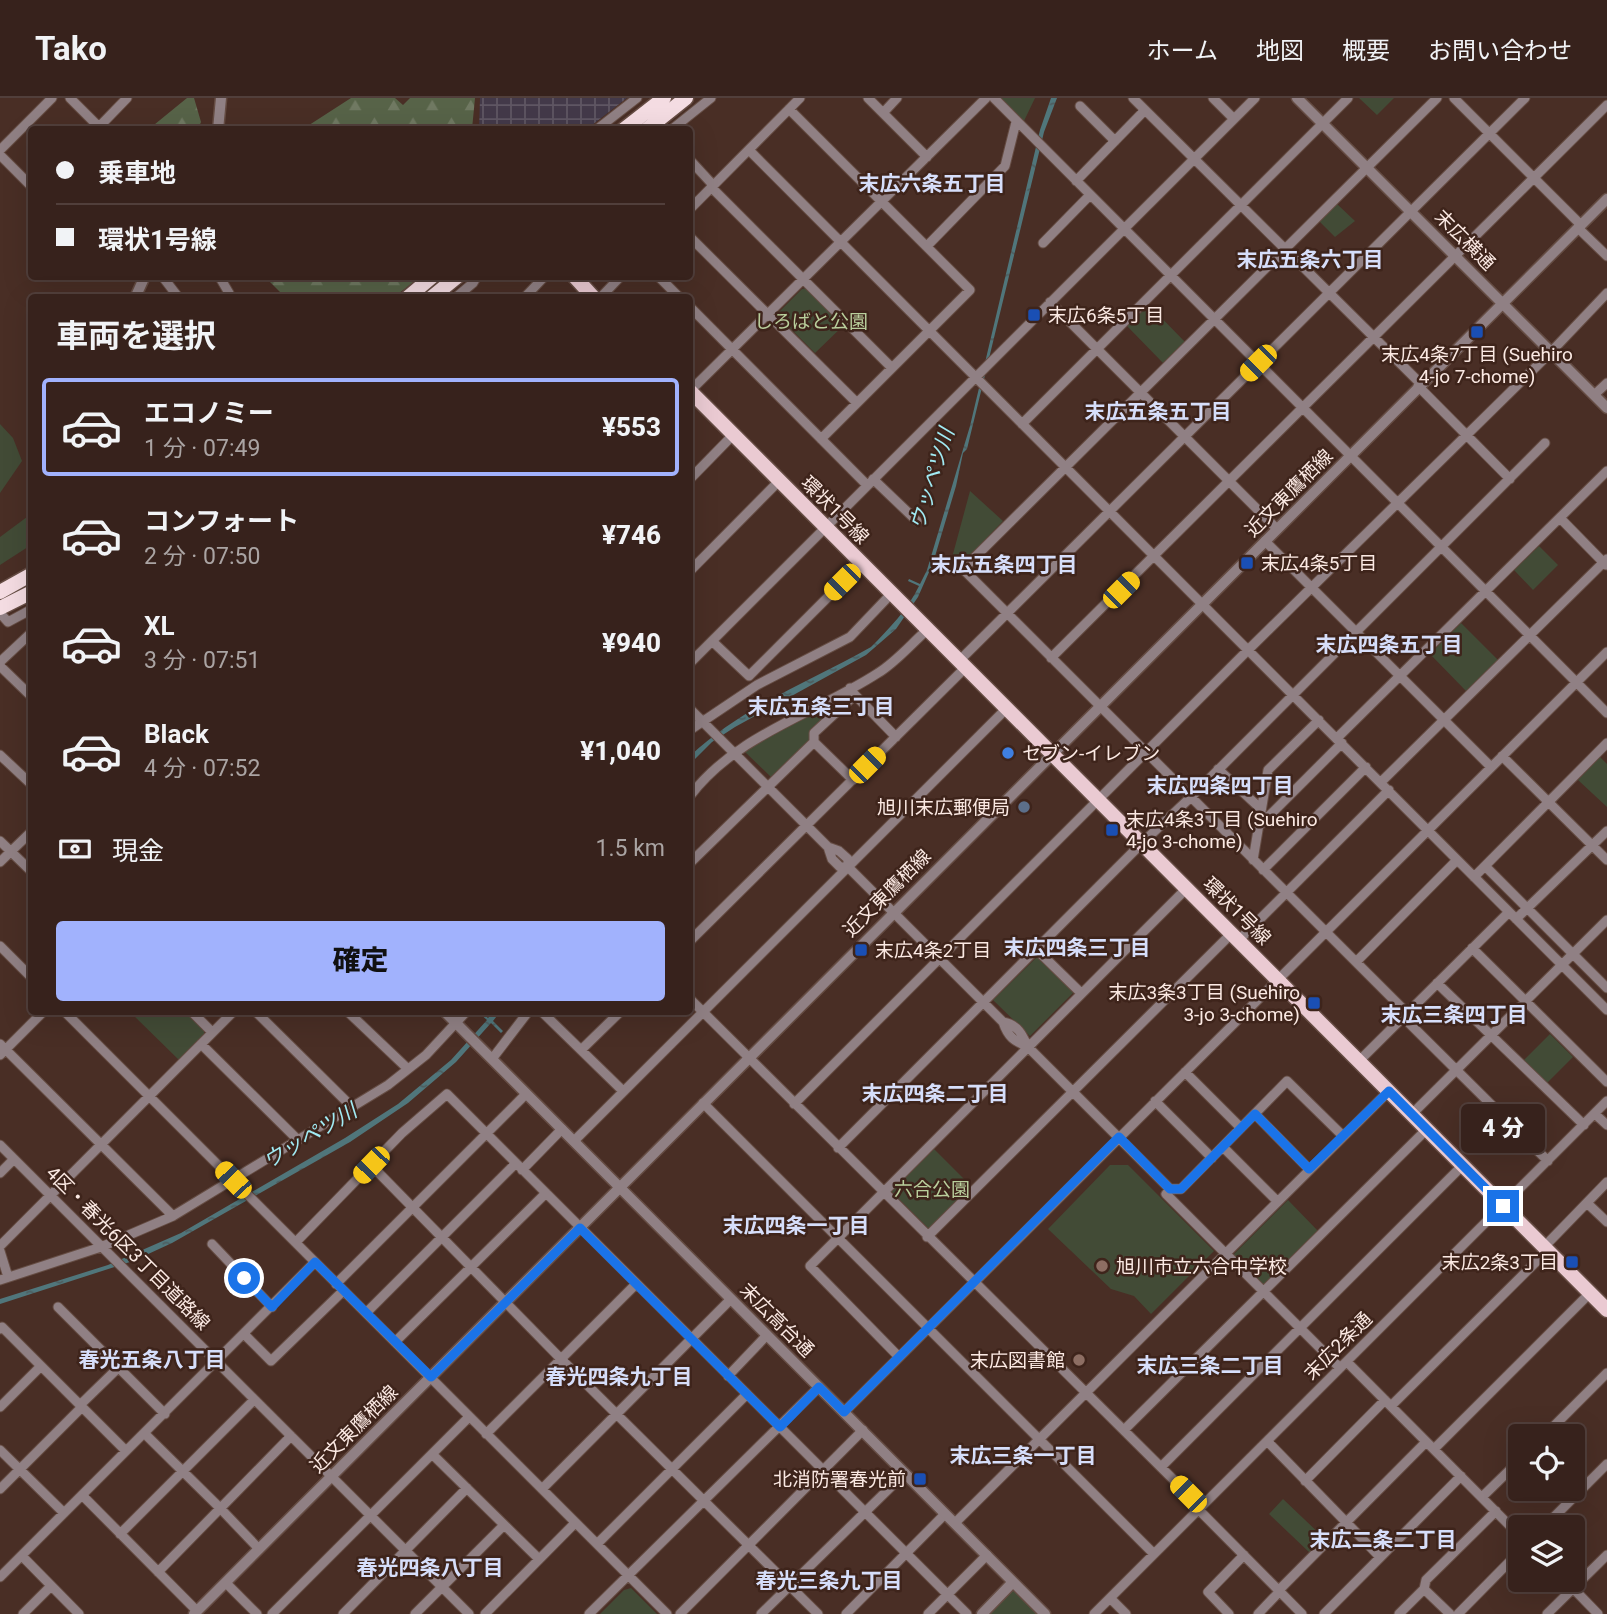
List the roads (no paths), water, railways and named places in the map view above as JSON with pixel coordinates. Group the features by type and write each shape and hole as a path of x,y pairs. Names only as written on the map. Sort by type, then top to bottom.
{"highway":[{"path":"628,126 664,98"},
{"path":"651,126 686,98"},
{"path":"412,294 428,280"},
{"path":"436,294 453,280"},
{"path":"0,592 28,577"},
{"path":"0,611 28,594"}],"main road":[{"path":"578,280 593,294"},
{"name":"環状1号線","path":"693,394 1607,1310"}],"street":[{"path":"28,183 0,152 52,98"},
{"path":"70,98 95,126"},
{"path":"99,126 127,98"},
{"path":"218,126 221,98"},
{"path":"601,126 637,98"},
{"path":"676,126 711,98"},
{"path":"868,98 927,158"},
{"path":"883,113 897,98"},
{"path":"693,388 986,98"},
{"path":"994,98 1607,713"},
{"path":"1133,98 1286,248 1510,479"},
{"path":"1213,98 1234,119"},
{"path":"693,660 1255,98"},
{"name":"末広横通","path":"1297,98 1607,408"},
{"path":"1022,424 1348,98"},
{"path":"1437,98 963,569 1356,962 1456,1070 1548,1161"},
{"path":"1454,98 1607,256"},
{"path":"693,939 896,737 1008,613 1525,98"},
{"path":"1051,658 1607,105 1601,98"},
{"path":"693,206 798,99"},
{"path":"1080,106 1115,141"},
{"path":"789,109 970,290 821,439"},
{"path":"1076,181 1145,110"},
{"path":"927,246 1004,166 1016,122"},
{"path":"749,150 1606,1009"},
{"path":"693,164 892,368"},
{"path":"1043,243 1090,195"},
{"name":"近文東鷹栖線","path":"196,1613 1607,200"},
{"path":"693,240 857,402"},
{"path":"165,280 176,294"},
{"path":"460,294 475,280"},
{"path":"528,294 541,280"},
{"path":"601,294 617,280"},
{"path":"663,280 676,294"},
{"path":"794,1104 1249,649 1550,353 1607,293"},
{"path":"1050,302 1277,529"},
{"path":"693,310 821,439 917,521"},
{"path":"1594,396 1607,383"},
{"path":"693,476 733,435"},
{"path":"838,1148 1545,443"},
{"path":"1258,828 1400,676 1607,471"},
{"path":"693,568 779,481"},
{"path":"1381,782 1606,562 1560,518"},
{"path":"1265,541 1491,767"},
{"path":"749,676 861,564"},
{"path":"693,728 757,685 850,637 894,597"},
{"path":"0,611 8,622 28,611"},
{"path":"693,793 733,751 853,691 880,672 922,625"},
{"path":"28,636 0,664 28,693"},
{"path":"712,641 757,685"},
{"path":"844,1412 1607,652"},
{"path":"853,691 896,737"},
{"path":"693,860 814,742 814,733 853,691"},
{"path":"574,1141 1006,709"},
{"path":"693,712 828,847 839,851 848,859 848,867 1003,1022 1006,1033 1013,1041 1028,1047 1170,1189 1181,1189 1287,1082 1343,1136"},
{"path":"1253,860 1268,771 1319,720"},
{"path":"814,742 853,779"},
{"path":"1474,877 1607,743"},
{"path":"0,755 28,781"},
{"path":"1502,756 1607,860"},
{"path":"1264,870 1366,767"},
{"path":"1219,769 1261,809"},
{"path":"927,1237 1073,1091 1236,937 1286,894 1389,790"},
{"path":"1516,919 1607,831"},
{"path":"0,862 28,835"},
{"path":"0,841 28,868"},
{"path":"1356,962 1457,860"},
{"path":"1485,866 1607,988"},
{"path":"899,1357 810,1266 1187,888"},
{"path":"1359,1061 1509,912"},
{"path":"1412,1114 1607,920"},
{"path":"0,946 28,974"},
{"path":"1472,948 1607,1082"},
{"path":"1037,950 1081,993"},
{"path":"1437,983 1584,1125"},
{"path":"693,1002 882,1193 1161,1467 1303,1614"},
{"path":"40,1015 2,1049 173,1216"},
{"path":"68,1015 667,1614"},
{"path":"194,1015 212,1032"},
{"path":"230,1015 0,1249 4,1279 104,1250 236,1182 408,1069 460,1027 465,1015"},
{"path":"259,1015 352,1108"},
{"path":"351,1015 408,1069"},
{"path":"448,1015 460,1027"},
{"path":"488,1055 525,1015"},
{"path":"545,1015 623,1091"},
{"path":"582,1050 614,1015"},
{"name":"末広高台通","path":"460,1027 1045,1614"},
{"path":"201,1044 298,1140"},
{"path":"1185,1072 1241,1128"},
{"path":"955,1523 1389,1091"},
{"path":"296,1242 402,1133 447,1094 967,1614"},
{"path":"244,1334 271,1361 412,1207 526,1094"},
{"path":"1155,1101 1212,1158"},
{"name":"末広2条通","path":"1094,1614 1607,1101"},
{"path":"703,1103 1154,1554"},
{"path":"1255,1114 1309,1169"},
{"path":"1595,1114 1607,1125"},
{"path":"366,1313 442,1236 562,1129"},
{"path":"1124,1430 1427,1129"},
{"name":"4区・春光6区3丁目道路線","path":"0,1145 469,1614"},
{"path":"1223,1146 1277,1201"},
{"path":"0,1173 14,1159"},
{"path":"371,1165 561,1359 818,1614"},
{"path":"1161,1467 1463,1165"},
{"path":"1305,1481 1546,1248 1607,1182"},
{"path":"1170,1189 1166,1194 1264,1292 1388,1403 1508,1523"},
{"path":"395,1342 546,1193"},
{"path":"1587,1203 1607,1222"},
{"path":"212,1244 272,1307"},
{"path":"0,1577 315,1262"},
{"path":"486,1434 636,1284"},
{"path":"1258,1614 1346,1522 1590,1293"},
{"path":"542,1489 731,1299"},
{"path":"58,1307 164,1414"},
{"path":"0,1329 2,1327 126,1451"},
{"path":"728,1376 767,1335"},
{"path":"0,1407 41,1366"},
{"path":"0,1489 117,1368"},
{"path":"1556,1424 1607,1373"},
{"path":"589,1614 819,1387"},
{"path":"597,1544 747,1394"},
{"path":"120,1534 254,1400"},
{"path":"272,1614 469,1417"},
{"path":"680,1614 863,1430"},
{"path":"145,1434 259,1549"},
{"path":"158,1572 291,1436"},
{"path":"1268,1442 1380,1557"},
{"path":"0,1450 64,1513"},
{"path":"432,1454 539,1559"},
{"path":"1557,1515 1607,1464"},
{"path":"1482,1497 1508,1472"},
{"path":"761,1614 905,1473"},
{"path":"1324,1614 1461,1476"},
{"path":"343,1614 467,1488"},
{"path":"82,1495 196,1613"},
{"path":"1399,1614 1424,1589 1426,1580 1496,1511"},
{"path":"846,1614 946,1514"},
{"path":"485,1614 575,1522"},
{"path":"415,1614 504,1525"},
{"path":"929,1614 987,1555"},
{"path":"1229,1614 1208,1592 1244,1555"},
{"path":"1585,1576 1607,1555"},
{"path":"22,1556 79,1614"},
{"path":"1458,1614 1508,1563"},
{"path":"982,1614 1013,1582"},
{"path":"226,1583 257,1614"},
{"path":"23,1614 51,1586"},
{"path":"1424,1589 1450,1614"},
{"path":"1547,1614 1569,1592"},
{"path":"1577,1592 1598,1614"},
{"path":"1110,1598 1126,1614"}],"water":[{"path":"1051,98 1057,98 1044,132 967,449 963,453 933,563 918,597 896,629 866,655 735,727 712,742 693,761 693,753 732,723 777,696 871,647 898,618 915,594 919,586 908,581 909,579 920,584 927,570 970,426 1040,130"},
{"path":"481,1015 488,1018 498,1015 493,1021 503,1031 501,1033 491,1023 456,1062 408,1103 350,1142 172,1243 133,1261 0,1304 0,1299 108,1265 181,1233 345,1138 398,1104 451,1060 487,1020"}],"place":[{"name":"末広6条5丁目","path":"1034,315"},
{"name":"末広4条7丁目 (Suehiro 4-jo 7-chome)","path":"1477,332"},
{"name":"末広4条5丁目","path":"1247,563"},
{"name":"セブン-イレブン","path":"1008,753"},
{"name":"旭川末広郵便局","path":"1024,807"},
{"name":"末広4条3丁目 (Suehiro 4-jo 3-chome)","path":"1112,830"},
{"name":"末広4条2丁目","path":"861,950"},
{"name":"末広3条3丁目 (Suehiro 3-jo 3-chome)","path":"1314,1003"},
{"name":"末広2条3丁目","path":"1572,1262"},
{"name":"旭川市立六合中学校","path":"1102,1266"},
{"name":"末広図書館","path":"1079,1360"},
{"name":"北消防署春光前","path":"920,1479"}],"district":[{"name":"末広六条五丁目","path":"932,184"},
{"name":"末広五条六丁目","path":"1310,260"},
{"name":"末広五条五丁目","path":"1158,412"},
{"name":"末広五条四丁目","path":"1004,565"},
{"name":"末広四条五丁目","path":"1389,645"},
{"name":"末広五条三丁目","path":"821,707"},
{"name":"末広四条四丁目","path":"1220,786"},
{"name":"末広四条三丁目","path":"1077,948"},
{"name":"末広三条四丁目","path":"1454,1015"},
{"name":"末広四条二丁目","path":"935,1094"},
{"name":"末広四条一丁目","path":"796,1226"},
{"name":"春光五条八丁目","path":"152,1360"},
{"name":"末広三条二丁目","path":"1210,1366"},
{"name":"春光四条九丁目","path":"619,1377"},
{"name":"末広三条一丁目","path":"1023,1456"},
{"name":"末広二条二丁目","path":"1383,1540"},
{"name":"春光四条八丁目","path":"430,1568"},
{"name":"春光三条九丁目","path":"829,1581"}],"park label":[{"name":"しろばと公園","path":"811,321"},
{"name":"六合公園","path":"932,1189"}],"water label":[{"name":"ウッペツ川","path":"932,479"},
{"name":"ウッペツ川","path":"310,1136"}]}
